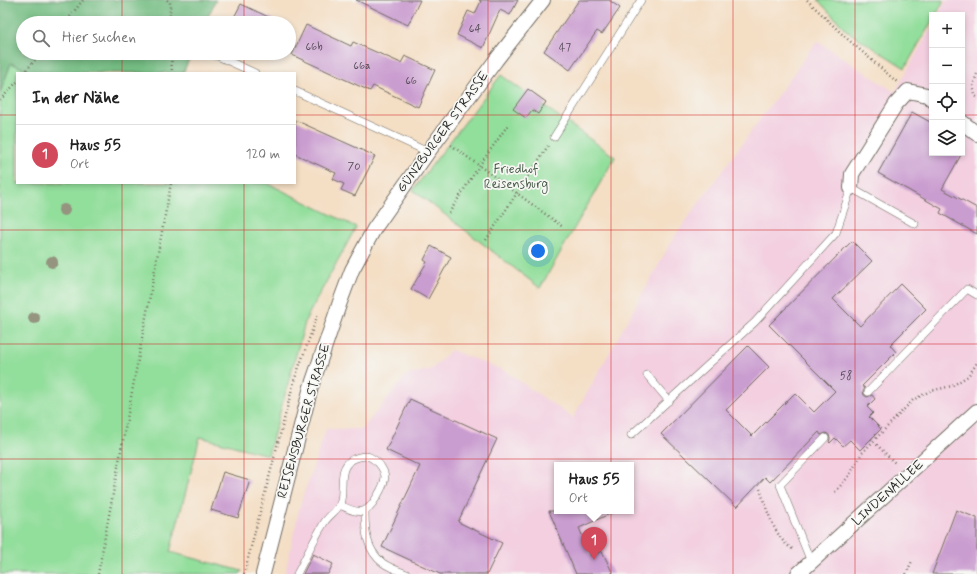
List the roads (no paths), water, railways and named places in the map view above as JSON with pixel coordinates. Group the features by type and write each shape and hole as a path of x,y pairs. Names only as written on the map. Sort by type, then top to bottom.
{"street":[{"name":"GÜNZBURGER STRASSE","path":"352,270 374,229 428,152 496,60 543,0"},
{"path":"851,188 852,174 896,104 908,91 929,96"},
{"path":"965,124 977,134"},
{"name":"REISENSBURGER STRASSE","path":"263,574 311,387 352,270"},
{"name":"LINDENALLEE","path":"798,574 809,557 907,475 977,411"}],"lane":[{"path":"554,137 641,0"},
{"path":"226,60 253,72"},
{"path":"296,91 428,152"},
{"path":"631,436 756,322 836,233 851,188 915,224"},
{"path":"868,392 967,289 977,294"},
{"path":"647,375 669,401"},
{"path":"809,557 780,485 825,438"},
{"path":"297,574 325,522 340,505 343,472 347,465 355,458 366,456 373,458 381,466 385,475 384,484 370,507 365,511 358,512 340,505"},
{"path":"365,511 365,532 374,554 384,563 406,574"}],"place":[{"name":"Haus 55","path":"594,560"}],"park label":[{"name":"Friedhof Reisensburg","path":"516,176"}]}
